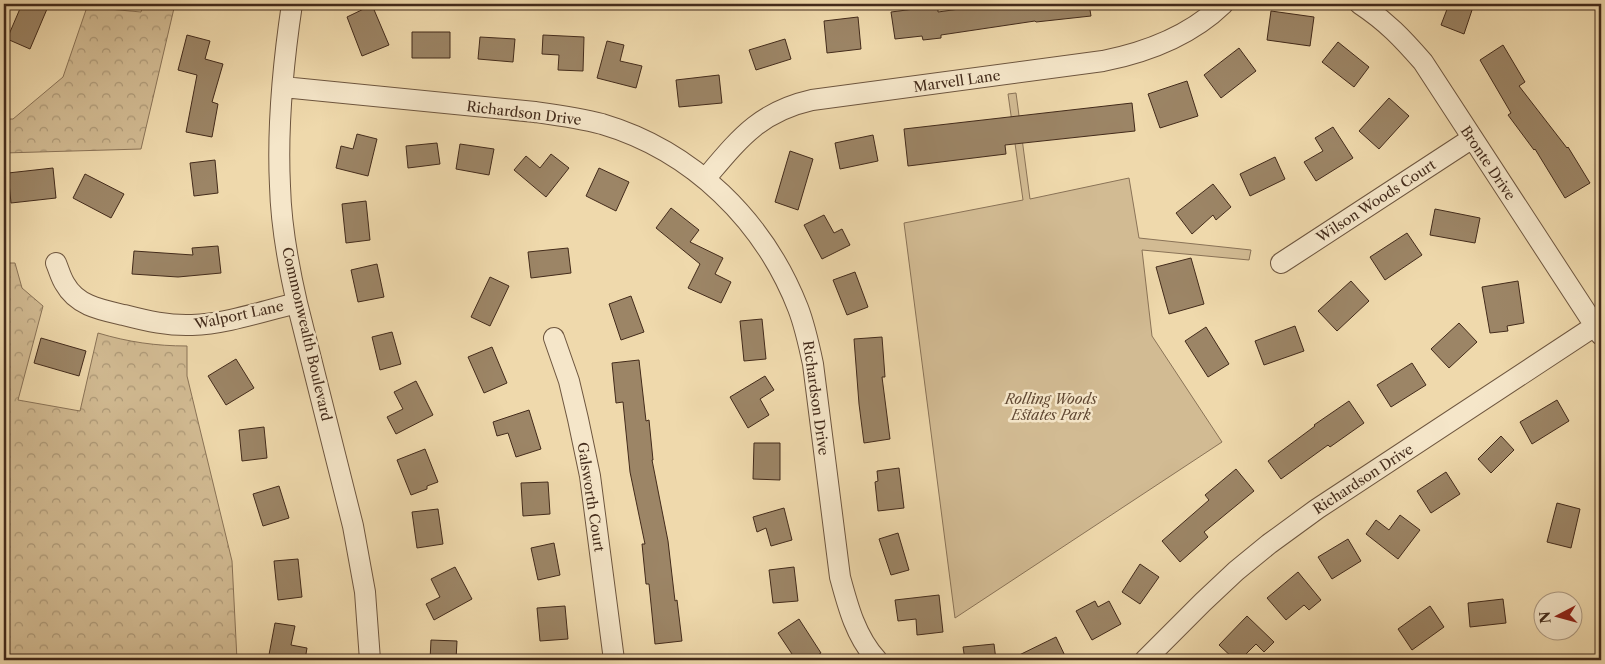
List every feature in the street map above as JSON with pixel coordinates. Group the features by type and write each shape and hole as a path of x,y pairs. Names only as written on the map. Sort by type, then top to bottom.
{"street":[{"name":"Commonwealth Boulevard","path":"292,4 279,129 280,187 289,268 353,526 365,592 370,660"},
{"name":"Marvell Lane","path":"705,179 736,142 754,126 776,112 797,103 822,98 1104,61 1131,55 1156,47 1190,29 1223,4"},
{"name":"Bronte Drive","path":"1360,4 1385,10 1396,32 1423,62 1471,139 1599,328"},
{"name":"Richardson Drive","path":"283,87 535,112 602,124 652,144 692,168 721,192 748,221 766,245 784,276 799,309 813,364 840,577 847,604 858,631 877,660"},
{"name":"Wilson Woods Court","path":"1281,262 1471,139"},
{"name":"Walport Lane","path":"56,263 66,285 83,302 94,308 152,322 178,325 208,324 297,302"},
{"name":"Richardson Drive","path":"1145,660 1166,653 1202,602 1268,544 1317,509 1599,328"},
{"name":"Galsworth Court","path":"554,338 569,381 590,476 614,660"}],"green space":[{"path":"143,4 175,4 141,149 4,153 4,119 13,119 63,77 87,7 141,12"},
{"name":"Rolling Woods Estates Park","path":"1016,93 1030,199 1129,178 1139,238 1251,250 1249,260 1142,250 1152,336 1222,442 955,618 904,223 1023,200 1008,94"},
{"path":"4,263 15,263 22,288 43,306 18,400 80,411 98,333 142,343 187,346 187,376 232,561 237,660 4,660"}],"building":[{"path":"22,4 35,4 47,9 30,49 7,39"},
{"path":"995,4 1089,4 1091,16 1035,21 941,35 941,38 923,40 922,36 895,39 891,12 938,6 938,12"},
{"path":"1449,4 1474,4 1464,34 1441,25"},
{"path":"372,5 389,45 362,56 347,17"},
{"path":"1271,11 1314,17 1310,46 1267,40"},
{"path":"858,17 861,49 827,53 824,21"},
{"path":"412,32 450,32 450,58 412,58"},
{"path":"187,35 210,41 205,59 223,64 212,102 218,104 212,137 186,132 197,75 178,70"},
{"path":"543,35 584,37 583,71 558,70 559,55 542,54"},
{"path":"480,37 515,39 513,62 478,59"},
{"path":"785,39 791,59 756,70 749,50"},
{"path":"607,41 624,45 620,61 642,66 636,88 597,78"},
{"path":"1338,42 1369,67 1354,87 1322,62"},
{"path":"1503,45 1525,82 1519,86 1568,147 1590,183 1565,198 1535,149 1508,115 1511,113 1480,60"},
{"path":"1239,48 1256,71 1221,98 1204,75"},
{"path":"719,75 722,103 679,107 676,80"},
{"path":"1187,81 1198,116 1160,128 1148,94"},
{"path":"1389,98 1409,116 1379,149 1359,131"},
{"path":"1132,103 1135,131 1005,145 1006,154 908,166 904,129"},
{"path":"1333,127 1353,158 1316,181 1304,162 1323,151 1315,138"},
{"path":"357,134 377,139 368,176 336,168 341,146 353,149"},
{"path":"873,135 878,161 840,169 835,143"},
{"path":"437,143 440,164 408,168 406,146"},
{"path":"460,144 494,149 489,175 456,169"},
{"path":"790,151 813,159 798,210 775,202"},
{"path":"551,154 569,168 546,197 514,170 526,156 540,168"},
{"path":"1275,157 1285,179 1250,196 1240,174"},
{"path":"215,160 218,193 194,196 190,163"},
{"path":"53,168 56,198 11,203 8,173"},
{"path":"599,168 629,182 616,211 586,196"},
{"path":"85,174 124,194 111,218 73,198"},
{"path":"1213,184 1231,207 1216,220 1213,215 1192,234 1176,213"},
{"path":"366,201 370,240 346,243 342,204"},
{"path":"671,208 699,230 690,242 723,258 715,274 731,282 721,303 688,288 700,264 656,228"},
{"path":"1435,209 1480,218 1475,243 1430,235"},
{"path":"824,215 834,233 842,229 850,245 822,259 804,225"},
{"path":"1407,233 1422,255 1385,280 1370,257"},
{"path":"218,246 221,273 178,277 132,274 134,251 193,255 192,248"},
{"path":"568,248 571,273 531,278 528,252"},
{"path":"1191,258 1204,304 1169,314 1156,267"},
{"path":"377,264 384,297 358,302 351,270"},
{"path":"855,272 868,307 847,315 833,280"},
{"path":"490,277 509,286 490,326 471,317"},
{"path":"1351,281 1369,301 1337,331 1318,311"},
{"path":"1518,281 1524,323 1507,326 1508,331 1490,333 1482,287"},
{"path":"631,296 644,332 621,340 609,304"},
{"path":"762,319 766,359 744,361 740,321"},
{"path":"1459,323 1477,342 1449,368 1431,349"},
{"path":"1295,326 1304,351 1264,365 1255,341"},
{"path":"1206,327 1229,364 1208,377 1185,341"},
{"path":"392,332 401,364 380,370 372,337"},
{"path":"882,337 885,377 882,377 890,439 864,443 854,339"},
{"path":"41,338 86,351 79,376 34,363"},
{"path":"492,347 507,383 484,393 468,357"},
{"path":"236,359 254,388 226,405 208,376"},
{"path":"639,360 646,421 649,420 652,460 668,541 682,641 655,644 649,584 646,584 642,544 645,544 630,472 623,402 616,403 612,363"},
{"path":"1412,363 1426,385 1391,407 1377,385"},
{"path":"765,376 774,390 760,399 769,415 748,428 730,397"},
{"path":"416,381 433,415 396,434 387,417 403,409 394,392"},
{"path":"1557,400 1569,421 1532,444 1520,422"},
{"path":"1349,401 1364,423 1330,447 1328,445 1281,479 1268,461 1314,425"},
{"path":"529,410 541,449 516,457 508,433 497,436 493,422"},
{"path":"264,427 267,458 242,461 239,430"},
{"path":"1501,436 1514,450 1491,473 1478,459"},
{"path":"754,443 780,443 780,480 753,479"},
{"path":"425,449 438,482 427,486 427,489 411,495 397,460"},
{"path":"899,468 904,508 878,511 875,482 878,481 877,471"},
{"path":"1236,469 1254,491 1204,532 1208,537 1180,562 1162,541 1209,500 1205,495"},
{"path":"1446,472 1460,494 1431,513 1417,491"},
{"path":"548,482 550,514 523,516 521,483"},
{"path":"279,486 289,518 263,526 253,494"},
{"path":"1557,503 1580,509 1571,548 1547,542"},
{"path":"784,508 792,540 771,546 766,528 757,532 753,517"},
{"path":"438,509 443,544 417,548 412,512"},
{"path":"1400,515 1420,530 1398,559 1366,534 1376,520 1389,530"},
{"path":"898,533 909,570 891,575 879,539"},
{"path":"1348,539 1361,561 1332,579 1318,557"},
{"path":"554,543 560,575 538,580 531,548"},
{"path":"298,559 302,597 278,600 274,561"},
{"path":"1140,564 1159,577 1140,604 1122,592"},
{"path":"455,567 472,599 434,620 426,604 440,597 431,579"},
{"path":"794,567 798,601 773,603 769,570"},
{"path":"1298,572 1321,600 1309,610 1304,605 1286,620 1267,598"},
{"path":"939,595 943,632 917,635 916,619 898,621 895,600"},
{"path":"1503,599 1506,623 1470,627 1468,603"},
{"path":"1095,601 1098,607 1109,601 1121,624 1092,640 1076,611"},
{"path":"565,606 568,639 540,641 537,608"},
{"path":"1430,606 1444,627 1412,650 1398,629"},
{"path":"1247,616 1274,642 1264,652 1256,644 1240,660 1235,660 1219,645"},
{"path":"799,619 821,653 810,660 796,660 778,633"},
{"path":"275,623 295,626 291,645 307,648 305,660 268,660"},
{"path":"1056,637 1067,660 1009,660"},
{"path":"431,640 457,641 456,660 430,660"},
{"path":"994,644 996,660 965,660 963,647"}]}
